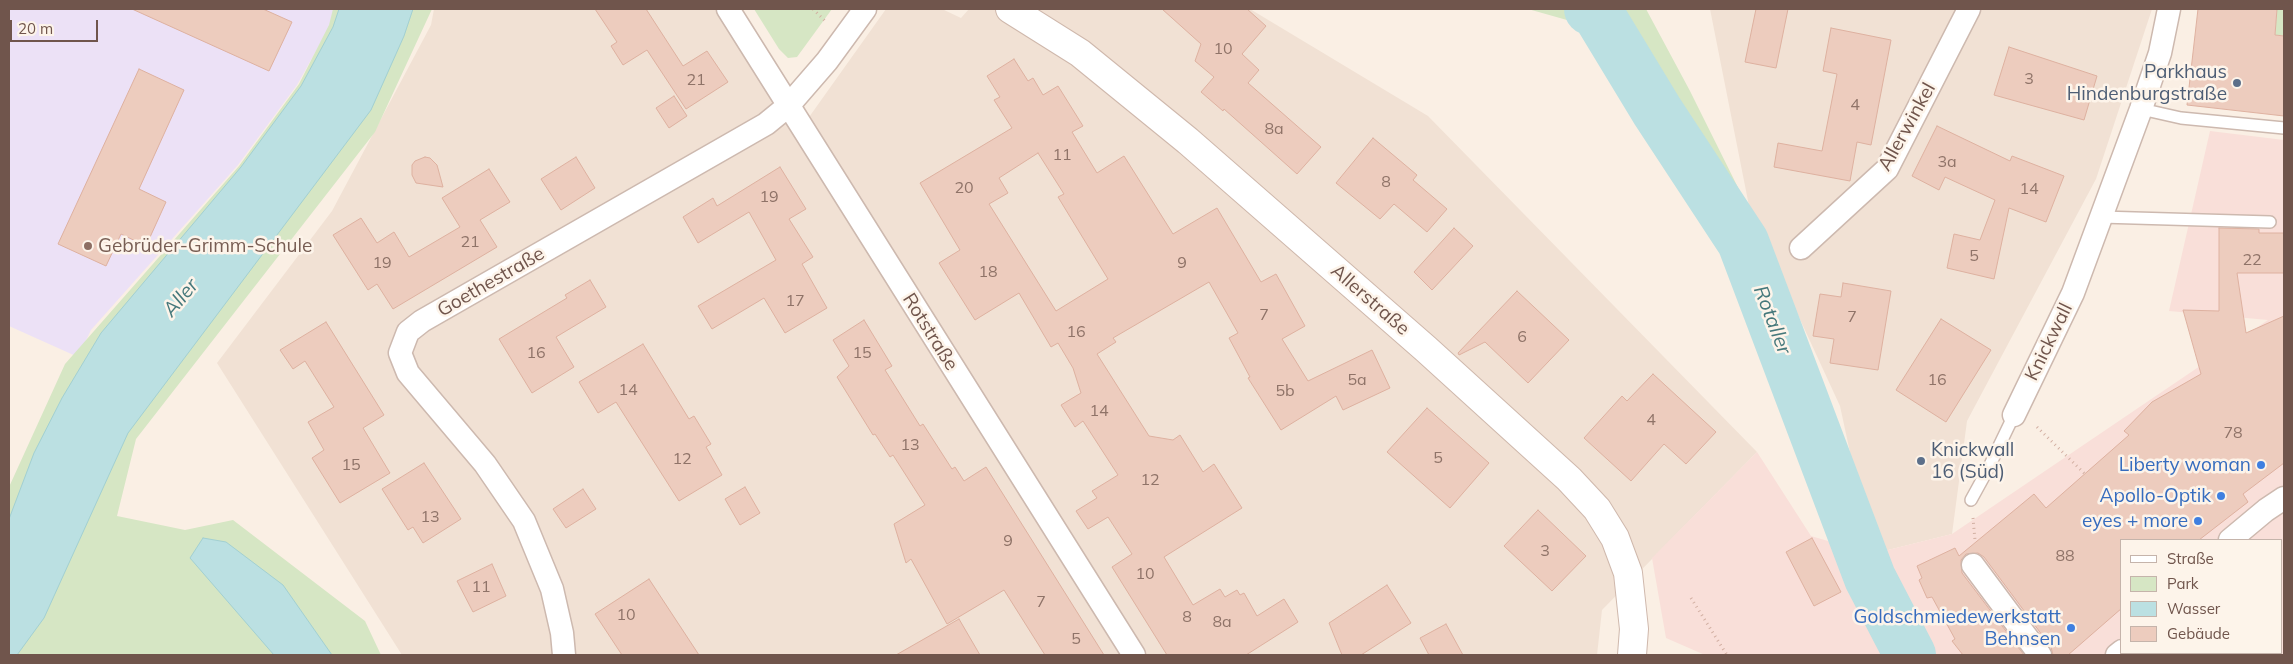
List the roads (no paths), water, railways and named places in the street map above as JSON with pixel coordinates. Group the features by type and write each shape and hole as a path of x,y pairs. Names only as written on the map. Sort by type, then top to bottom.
{"street":[{"name":"Rotstraße","path":"728,9 1134,655"},
{"name":"Goethestraße","path":"564,655 562,634 552,589 524,520 485,464 408,373 400,353 408,332 422,321 766,124 788,106 827,61 865,9"},
{"name":"Allerstraße","path":"1010,9 1080,53 1188,141 1426,349 1569,479 1598,509 1615,538 1628,573 1634,629 1632,655"},
{"name":"Allerwinkel","path":"1801,248 1887,169 1969,9"},
{"name":"Knickwall","path":"2014,415 2072,293 2141,109 2160,53 2169,9"},
{"path":"2231,539 2266,510 2284,498"},
{"path":"1973,565 2040,655"}],"lane":[{"path":"2141,109 2181,118 2284,128"},
{"path":"2101,217 2270,222"},
{"name":"Knickwall","path":"1971,500 2014,415"}],"water":[{"name":"Aller","path":"339,9 413,9 404,36 371,110 128,433 44,618 17,655 9,655 9,519 34,453 62,398 101,333 241,167 301,86 333,27"},
{"path":"203,538 226,542 283,585 332,655 274,655 190,558"}],"waterway":[{"name":"Rotaller","path":"1590,9 1597,12 1657,111 1743,242 1870,578 1910,655"}],"place":[{"name":"Parkhaus Hindenburgstraße","path":"2237,83"},
{"name":"Gebrüder-Grimm-Schule","path":"88,246"},
{"name":"Knickwall 16 (Süd)","path":"1921,461"},
{"name":"Liberty woman","path":"2261,465"},
{"name":"Apollo-Optik","path":"2221,496"},
{"name":"eyes + more","path":"2198,521"},
{"name":"Goldschmiedewerkstatt Behnsen","path":"2071,628"}]}
